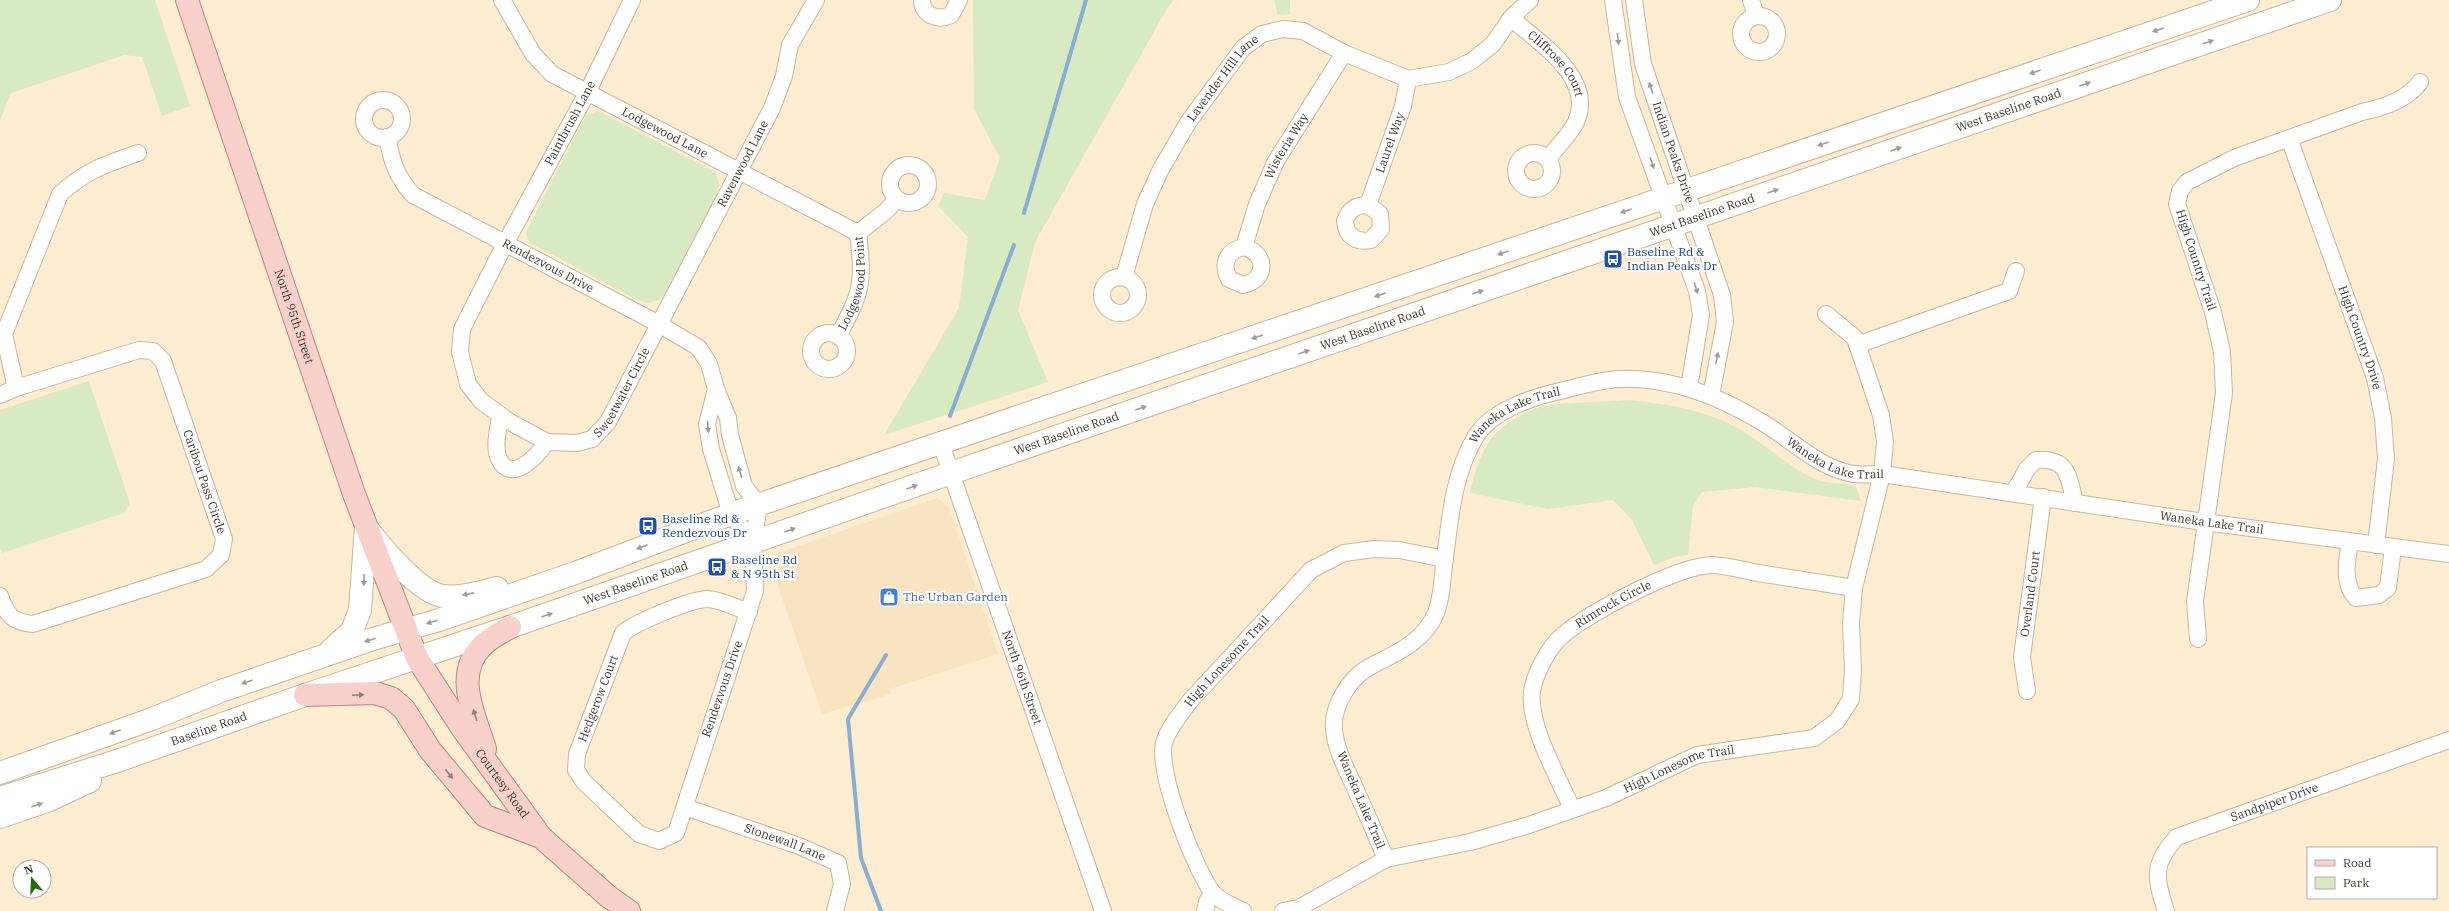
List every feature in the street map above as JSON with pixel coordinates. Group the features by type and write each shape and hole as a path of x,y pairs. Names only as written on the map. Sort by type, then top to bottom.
{"main road":[{"name":"North 95th Street","path":"187,0 366,527 407,630"},
{"path":"0,773 319,657 407,630 575,573 731,514 2248,0"},
{"name":"West Baseline Road","path":"417,658 753,543 951,473 2330,0"},
{"path":"366,527 383,549 407,574 432,592 442,596 456,596 575,573"},
{"path":"319,657 339,644 352,631 357,621 363,588 366,527"},
{"path":"490,765 468,691 468,664 482,645 510,627"},
{"name":"Courtesy Road","path":"407,630 417,658 541,837 608,897 629,911"},
{"name":"Baseline Road","path":"0,798 120,760 305,695 417,658"},
{"path":"305,695 375,693 391,698 404,710 430,750 485,816 541,837"},
{"path":"0,817 47,801 87,783 120,760"}],"street":[{"name":"Lodgewood Lane","path":"502,0 533,54 552,74 858,234"},
{"name":"Paintbrush Lane","path":"505,244 587,93 632,0"},
{"name":"Ravenwood Lane","path":"659,324 772,108 784,76 790,45 816,0"},
{"path":"922,0 924,9 928,14 940,18 952,14 958,0"},
{"path":"1408,79 1449,72 1472,61 1493,44 1511,18 1530,0"},
{"name":"Indian Peaks Drive","path":"1613,0 1627,97 1697,291 1701,315 1689,388"},
{"name":"Indian Peaks Drive","path":"1634,0 1643,64 1722,295 1725,322 1711,396"},
{"path":"1751,0 1756,16"},
{"name":"Cliffrose Court","path":"1511,18 1567,67 1576,84 1579,103 1576,122 1548,159"},
{"name":"Lavender Hill Lane","path":"1124,277 1145,204 1161,169 1189,121 1243,48 1262,34 1283,29 1303,31 1344,53 1408,79"},
{"name":"Wisteria Way","path":"1244,248 1257,204 1276,161 1344,53"},
{"name":"Laurel Way","path":"1368,205 1403,106 1408,79"},
{"name":"High Country Trail","path":"2198,639 2195,601 2204,522 2224,393 2222,352 2213,312 2177,204 2180,191 2186,182 2234,158 2362,112 2380,108 2414,91 2420,82"},
{"name":"Rendezvous Drive","path":"388,137 395,169 400,181 413,195 659,324 699,348 709,364 716,390 728,418 730,435 744,486 759,505 753,543 755,591 702,749 676,833"},
{"name":"High Country Drive","path":"2289,138 2375,378 2383,418 2386,459 2376,545"},
{"path":"16,388 4,334 60,194 76,179 101,166 138,153"},
{"name":"Lodgewood Point","path":"838,336 855,304 860,288 862,267 858,234 886,211 897,199"},
{"name":"Sweetwater Circle","path":"505,244 462,329 460,352 468,384 481,401 500,415 547,442 577,444 592,439 608,422 659,324"},
{"path":"1857,345 2009,291 2016,271"},
{"name":"High Lonesome Trail","path":"1283,911 1299,908 1386,859 1470,842 1606,798 1697,755 1814,738 1838,721 1851,699 1853,670 1851,623 1854,588 1882,474 1885,442 1881,415 1855,338 1826,314"},
{"name":"Caribou Pass Circle","path":"0,395 16,388 139,350 153,350 163,361 224,539 221,555 206,569 33,624 18,622 5,611 0,596"},
{"name":"Waneka Lake Trail","path":"1386,859 1340,757 1334,728 1338,702 1352,681 1368,668 1417,640 1430,625 1443,587 1445,559 1459,472 1477,434 1500,414 1520,403 1550,393 1619,379 1659,381 1689,388 1711,396 1765,424 1820,461 1854,474 1882,474 2014,492 2075,503 2204,522 2449,554"},
{"name":"Rendezvous Drive","path":"716,390 707,424 711,449 731,514 753,543"},
{"path":"500,415 497,444 499,458 505,466 516,469 524,466 541,452 547,442"},
{"name":"North 96th Street","path":"940,444 1101,910"},
{"path":"2014,492 2027,469 2036,460 2050,459 2062,464 2068,474 2075,503"},
{"name":"Overland Court","path":"2027,691 2022,657 2043,497"},
{"path":"2350,542 2346,582 2350,591 2356,598 2378,595 2388,588 2393,547"},
{"name":"High Lonesome Trail","path":"1243,911 1219,898 1212,892 1192,855 1164,766 1164,743 1172,725 1190,701 1311,570 1344,553 1374,549 1399,550 1445,559"},
{"name":"Rimrock Circle","path":"1572,809 1534,718 1532,693 1539,668 1562,635 1588,618 1664,578 1690,568 1714,565 1854,588"},
{"name":"Hedgerow Court","path":"676,833 659,841 639,834 584,782 576,770 576,754 623,634 632,625 695,601 709,599 749,612"},
{"name":"Sandpiper Drive","path":"2166,911 2157,883 2158,864 2164,851 2176,837 2449,740"},
{"name":"Stonewall Lane","path":"685,807 799,846 838,863 842,884 835,911"},
{"path":"1205,911 1207,902 1212,892"}],"shaded area":[{"path":"937,498 949,507 998,654 890,689 891,694 822,714 773,571 772,558 781,552"}],"green space":[{"path":"0,0 155,0 190,106 162,116 142,57 124,55 11,93 0,120"},
{"path":"973,0 1174,0 1168,7 1035,242 1018,310 1048,382 884,435 959,308 968,237 938,206 944,193 985,200 1000,158 974,109"},
{"path":"1274,0 1290,0 1290,14 1278,15"},
{"path":"598,111 715,172 719,182 717,196 667,292 661,298 651,303 639,301 529,242 526,233 586,115"},
{"path":"89,381 130,503 124,513 2,553 0,548 0,410"},
{"path":"1627,400 1688,409 1731,424 1805,474 1820,481 1846,484 1856,487 1861,501 1756,487 1702,492 1693,506 1688,555 1675,557 1654,565 1632,520 1613,500 1548,509 1470,493 1473,479 1487,445 1497,432 1512,421 1530,411 1548,405"}],"waterway":[{"path":"1024,213 1086,0"},
{"path":"950,416 1014,245"},
{"path":"881,911 861,858 848,719 886,655"}],"place":[{"name":"Baseline Rd & Indian Peaks Dr","path":"1613,259"},
{"name":"Baseline Rd & Rendezvous Dr","path":"648,526"},
{"name":"Baseline Rd & N 95th St","path":"717,567"},
{"name":"The Urban Garden","path":"889,597"}]}
